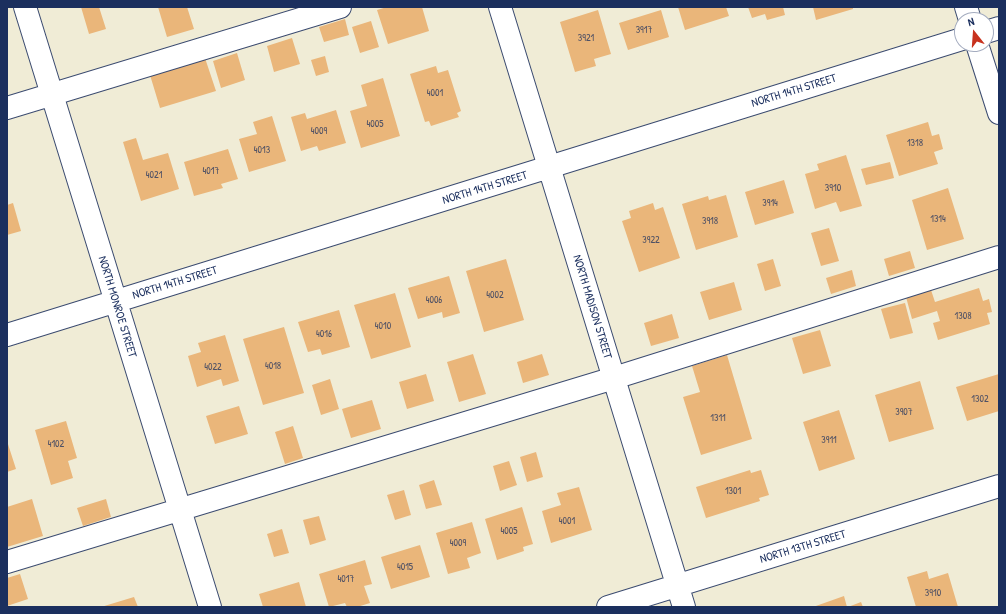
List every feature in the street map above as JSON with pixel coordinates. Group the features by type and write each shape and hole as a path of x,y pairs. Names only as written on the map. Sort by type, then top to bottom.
{"street":[{"name":"NORTH MONROE STREET","path":"26,7 115,302 210,607"},
{"path":"7,108 340,7"},
{"name":"NORTH MADISON STREET","path":"500,7 684,607"},
{"name":"NORTH 14TH STREET","path":"7,335 954,41"},
{"path":"980,52 999,113"},
{"path":"7,562 614,378 999,257"},
{"name":"NORTH 13TH STREET","path":"608,607 999,486"}],"building":[{"path":"81,7 99,7 106,29 89,34"},
{"path":"158,7 187,7 194,29 167,37"},
{"path":"387,7 422,7 429,31 388,44 377,10"},
{"path":"678,7 726,7 729,16 685,30"},
{"path":"748,7 783,7 785,15 767,20 765,14 752,18"},
{"path":"813,7 853,7 853,9 816,20"},
{"path":"598,10 611,54 594,59 596,66 575,72 560,22"},
{"path":"661,10 669,37 628,50 619,23"},
{"path":"345,19 349,35 324,42 319,27"},
{"path":"371,21 379,47 360,53 352,27"},
{"path":"292,38 300,64 274,72 267,46"},
{"path":"237,53 245,80 221,88 213,61"},
{"path":"325,56 329,72 316,76 311,60"},
{"path":"205,58 216,91 160,108 150,75"},
{"path":"436,66 438,73 448,70 461,111 457,113 459,117 431,126 429,121 425,122 410,74"},
{"path":"383,78 400,136 361,148 350,111 367,106 361,85"},
{"path":"336,110 346,143 319,151 317,146 301,151 291,117 305,113 307,119"},
{"path":"272,116 286,161 249,172 239,139 257,134 253,122"},
{"path":"928,122 932,136 939,134 943,149 934,152 938,164 899,176 886,135"},
{"path":"136,138 143,160 168,153 179,189 141,201 123,142"},
{"path":"228,149 238,179 221,184 223,188 194,196 184,162"},
{"path":"846,155 862,206 840,212 836,202 815,209 805,174 819,170 817,164"},
{"path":"890,162 894,178 866,185 861,169"},
{"path":"784,180 794,213 755,225 745,192"},
{"path":"948,188 964,239 927,250 912,200"},
{"path":"726,195 738,237 696,250 682,204 708,196 709,200"},
{"path":"13,203 21,231 7,235 7,205"},
{"path":"653,203 655,210 663,207 680,258 639,272 622,221 631,218 629,211"},
{"path":"829,228 839,261 821,266 811,233"},
{"path":"910,251 915,268 889,276 884,259"},
{"path":"506,259 524,320 484,332 466,271"},
{"path":"773,259 781,286 765,291 757,264"},
{"path":"852,270 856,286 831,294 826,278"},
{"path":"449,276 460,313 443,318 442,312 418,319 408,288"},
{"path":"734,282 742,310 709,320 700,292"},
{"path":"979,288 983,301 989,299 992,312 987,313 990,324 938,340 933,323 940,321 937,311 912,319 906,297 931,290 935,302"},
{"path":"395,293 411,347 371,359 354,305"},
{"path":"905,303 913,333 890,339 881,309"},
{"path":"339,310 350,347 322,355 320,349 308,352 298,322"},
{"path":"672,314 679,338 651,346 644,323"},
{"path":"284,327 304,393 263,405 243,339"},
{"path":"820,330 831,366 803,374 792,338"},
{"path":"225,335 239,381 223,386 221,379 197,387 188,356 201,352 198,343"},
{"path":"473,354 486,394 459,402 447,362"},
{"path":"542,354 549,375 523,383 517,362"},
{"path":"727,355 752,439 701,455 683,397 700,392 692,366"},
{"path":"426,374 434,401 407,409 399,382"},
{"path":"999,374 999,411 967,421 956,387"},
{"path":"330,379 339,409 321,415 312,385"},
{"path":"920,381 934,429 889,442 875,395"},
{"path":"372,400 381,429 351,438 342,409"},
{"path":"239,406 248,434 215,444 206,416"},
{"path":"839,410 855,459 819,471 803,422"},
{"path":"66,421 77,458 68,461 73,478 51,485 35,430"},
{"path":"293,426 303,458 285,464 275,432"},
{"path":"7,441 16,469 7,472"},
{"path":"536,452 543,477 527,482 520,457"},
{"path":"509,461 517,485 500,491 493,466"},
{"path":"750,470 751,473 761,470 769,495 759,498 760,501 706,518 696,487"},
{"path":"434,480 442,505 426,509 419,485"},
{"path":"579,487 592,530 551,543 542,511 561,505 557,493"},
{"path":"404,490 411,515 395,520 387,495"},
{"path":"32,499 43,536 7,547 7,507"},
{"path":"106,499 111,517 83,526 77,508"},
{"path":"522,507 533,544 523,547 524,551 497,560 485,519"},
{"path":"319,516 326,540 310,545 303,520"},
{"path":"472,522 481,553 467,558 470,568 448,574 436,533"},
{"path":"282,529 289,553 274,557 267,534"},
{"path":"420,545 430,577 391,589 381,557"},
{"path":"365,560 372,584 364,586 370,603 357,607 347,607 345,603 329,607 319,574"},
{"path":"927,571 929,579 948,573 958,607 916,607 907,577"},
{"path":"20,574 28,599 7,606 7,578"},
{"path":"299,582 306,607 263,607 259,594"},
{"path":"844,596 847,607 813,607"},
{"path":"134,597 138,607 101,607"},
{"path":"861,602 863,607 848,607"}]}
